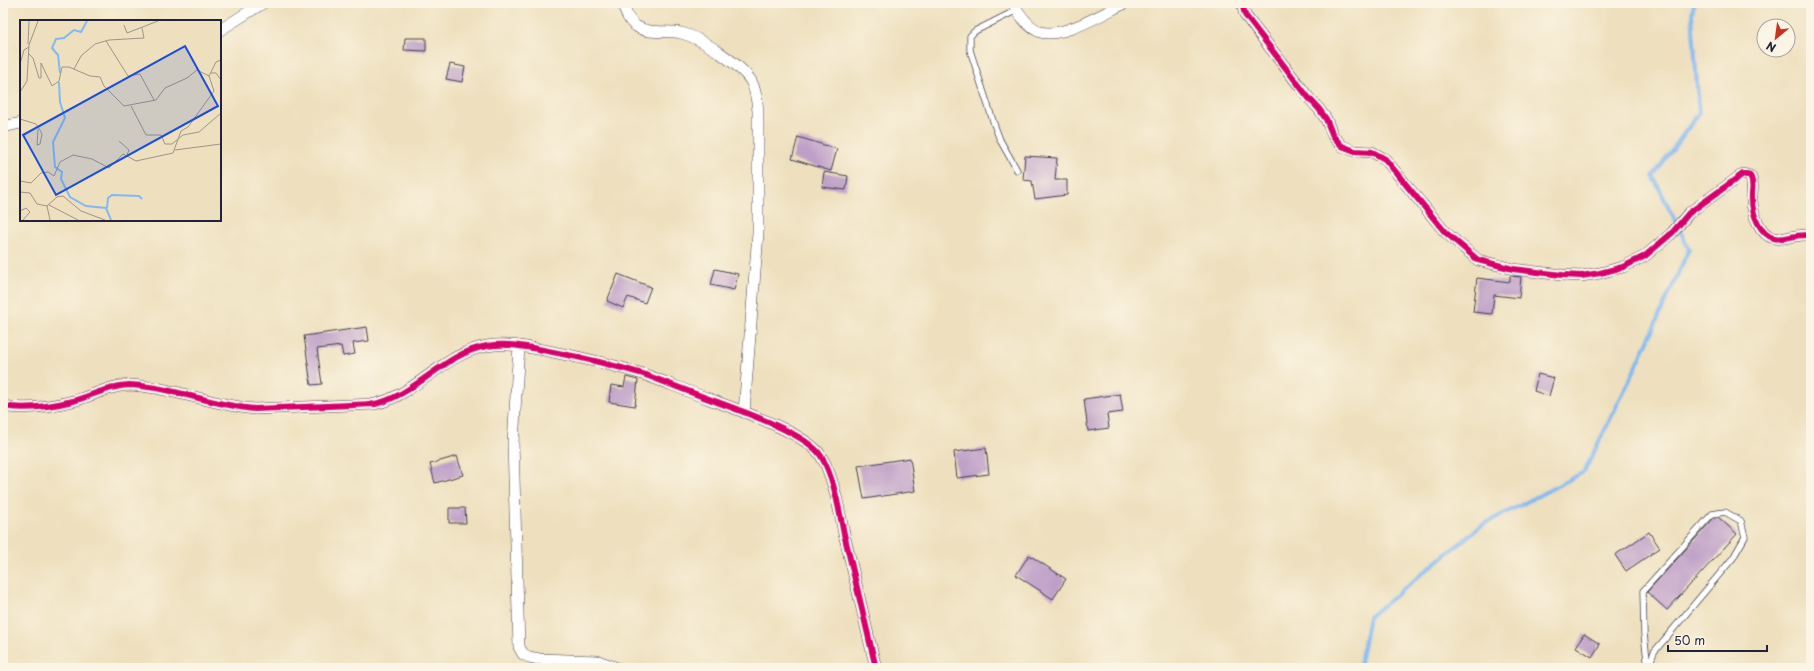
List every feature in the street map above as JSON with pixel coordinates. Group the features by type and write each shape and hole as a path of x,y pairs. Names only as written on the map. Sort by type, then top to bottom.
{"street":[{"path":"221,29 263,3"},
{"path":"623,3 629,19 635,26 643,30 682,33 695,38 717,51 750,80 756,94 758,111 758,233 744,412"},
{"path":"1015,6 1030,25 1038,31 1050,33 1087,22 1125,3"},
{"path":"1242,3 1245,15 1308,97 1319,109 1337,141 1348,149 1372,152 1385,160 1445,232 1478,260 1520,270 1581,276 1623,267 1645,256 1672,233 1689,214 1740,175 1746,174 1750,176 1753,183 1751,198 1754,212 1762,230 1767,235 1775,238 1798,234 1811,236"},
{"path":"3,127 20,123"},
{"path":"3,406 23,407 62,403 73,401 106,388 130,385 168,390 238,407 255,409 375,404 388,401 400,395 447,362 464,353 486,346 519,346 600,362 644,375 744,412 806,441 814,447 825,464 836,498 876,668"},
{"path":"519,346 513,443 519,647 523,654 529,657 539,659 598,661 617,668"}],"lane":[{"path":"1015,6 975,31 970,36 970,50 1000,140 1017,170"},
{"path":"1725,512 1741,520 1745,537 1733,558 1654,652 1648,668 1644,634 1643,591 1712,514 1725,512"}],"building":[{"path":"405,38 426,38 426,51 404,50"},
{"path":"450,64 465,67 462,82 446,79"},
{"path":"798,137 837,149 831,171 792,159"},
{"path":"1025,156 1057,158 1055,180 1067,180 1067,195 1035,199 1032,181 1023,180"},
{"path":"824,172 848,176 846,190 822,187"},
{"path":"715,269 738,274 734,290 711,285"},
{"path":"618,274 651,287 645,303 628,297 623,308 607,301"},
{"path":"1510,276 1521,277 1519,298 1494,295 1492,314 1473,312 1477,278 1510,282"},
{"path":"367,327 369,341 353,343 355,354 343,356 341,346 317,349 322,384 311,385 304,336"},
{"path":"1538,374 1554,378 1549,396 1534,391"},
{"path":"626,377 638,380 635,406 609,402 611,385 624,387"},
{"path":"1120,394 1123,412 1107,414 1109,428 1088,431 1084,399"},
{"path":"986,448 989,474 957,478 954,452"},
{"path":"457,456 463,475 435,483 430,464"},
{"path":"910,458 915,491 864,499 858,466"},
{"path":"449,508 465,508 466,523 449,523"},
{"path":"1718,517 1737,534 1667,610 1647,592 1714,518"},
{"path":"1649,532 1660,548 1626,571 1615,555"},
{"path":"1029,555 1066,579 1053,599 1016,575"},
{"path":"1584,634 1600,644 1592,657 1576,647"}],"waterway":[{"path":"1359,668 1369,617 1482,525 1584,472 1637,365 1689,249 1653,176 1699,113 1692,14 1694,3"}],"cycle path":[{"path":"1242,3 1245,15 1308,97 1319,109 1326,119 1333,136 1342,146 1355,151 1372,152 1385,159 1445,232 1478,260 1513,269 1581,276 1623,267 1645,256 1672,233 1689,213 1743,174 1750,176 1753,185 1753,211 1758,223 1765,233 1778,239 1801,235 1811,236"},
{"path":"3,406 38,407 73,401 114,387 129,385 156,388 230,405 255,409 375,404 404,392 457,357 472,350 495,345 512,345 537,349 598,362 643,374 787,430 813,447 821,456 826,464 836,494 876,668"}]}
